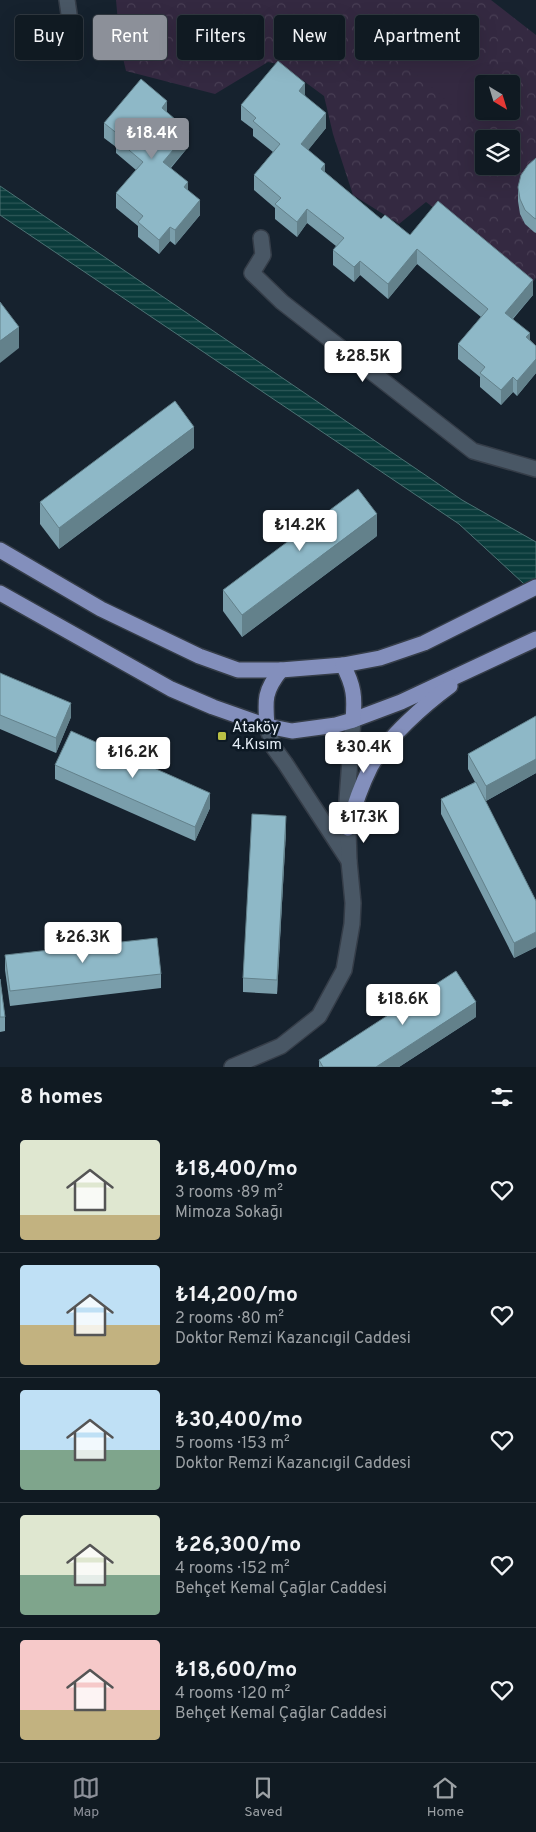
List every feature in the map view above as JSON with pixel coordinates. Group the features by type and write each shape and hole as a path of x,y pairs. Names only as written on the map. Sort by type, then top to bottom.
{"main road":[{"path":"67,0 69,15"},
{"path":"261,238 262,255 252,273 282,302 473,450 536,469"},
{"path":"0,550 101,609 199,656 238,670 281,670 343,665 380,658 424,643 536,587"},
{"path":"0,593 171,689 267,726 292,731 336,725 401,702 536,639"},
{"path":"232,1067 281,1046 319,1016 344,970 353,910 347,800 355,696 352,682 343,665"},
{"path":"348,828 356,799 371,766 380,753 429,702 474,667"},
{"path":"281,670 269,684 265,702 267,726 274,748 286,763 349,861"}],"green space":[{"path":"116,0 491,0 536,35 536,278 533,282 426,202 399,224 353,195 333,134 324,96 282,65 268,62 215,94 126,71 123,60 167,60 167,15 117,15"},
{"path":"479,57 500,75 475,75 475,120 486,120 479,128 404,64 407,60 479,60"}],"shaded area":[{"path":"0,186 462,500 536,542 536,595 459,524 0,215"}],"building":[{"path":"278,61 305,83 299,91 326,113 301,144 325,164 321,169 381,219 385,215 410,235 438,201 533,280 505,313 530,333 526,337 536,346 536,359 517,381 513,377 501,390 480,373 485,367 458,344 488,309 417,249 388,284 360,261 354,267 333,250 344,238 307,209 297,222 275,204 281,198 254,175 280,144 253,121 256,118 241,105"},
{"path":"141,79 167,101 162,108 189,131 163,162 188,182 184,187 200,200 175,230 170,227 159,240 138,222 143,216 116,193 143,162 116,139 119,135 104,123"},
{"path":"536,158 536,219 525,210 520,199 518,187 521,175"},
{"path":"0,302 19,327 0,341"},
{"path":"175,401 194,427 59,528 40,502"},
{"path":"358,489 377,514 242,615 223,590"},
{"path":"0,673 71,703 56,738 0,715"},
{"path":"536,716 536,759 486,786 468,754"},
{"path":"71,731 210,793 195,827 55,765"},
{"path":"476,782 536,901 536,932 514,943 441,799"},
{"path":"252,814 286,816 277,980 243,978"},
{"path":"157,938 161,974 10,991 5,955"},
{"path":"456,971 476,1002 376,1067 323,1067 319,1060"},
{"path":"0,979 5,1017 0,1017"}],"place":[{"name":"Ataköy 4.Kısım","path":"222,736"}]}
